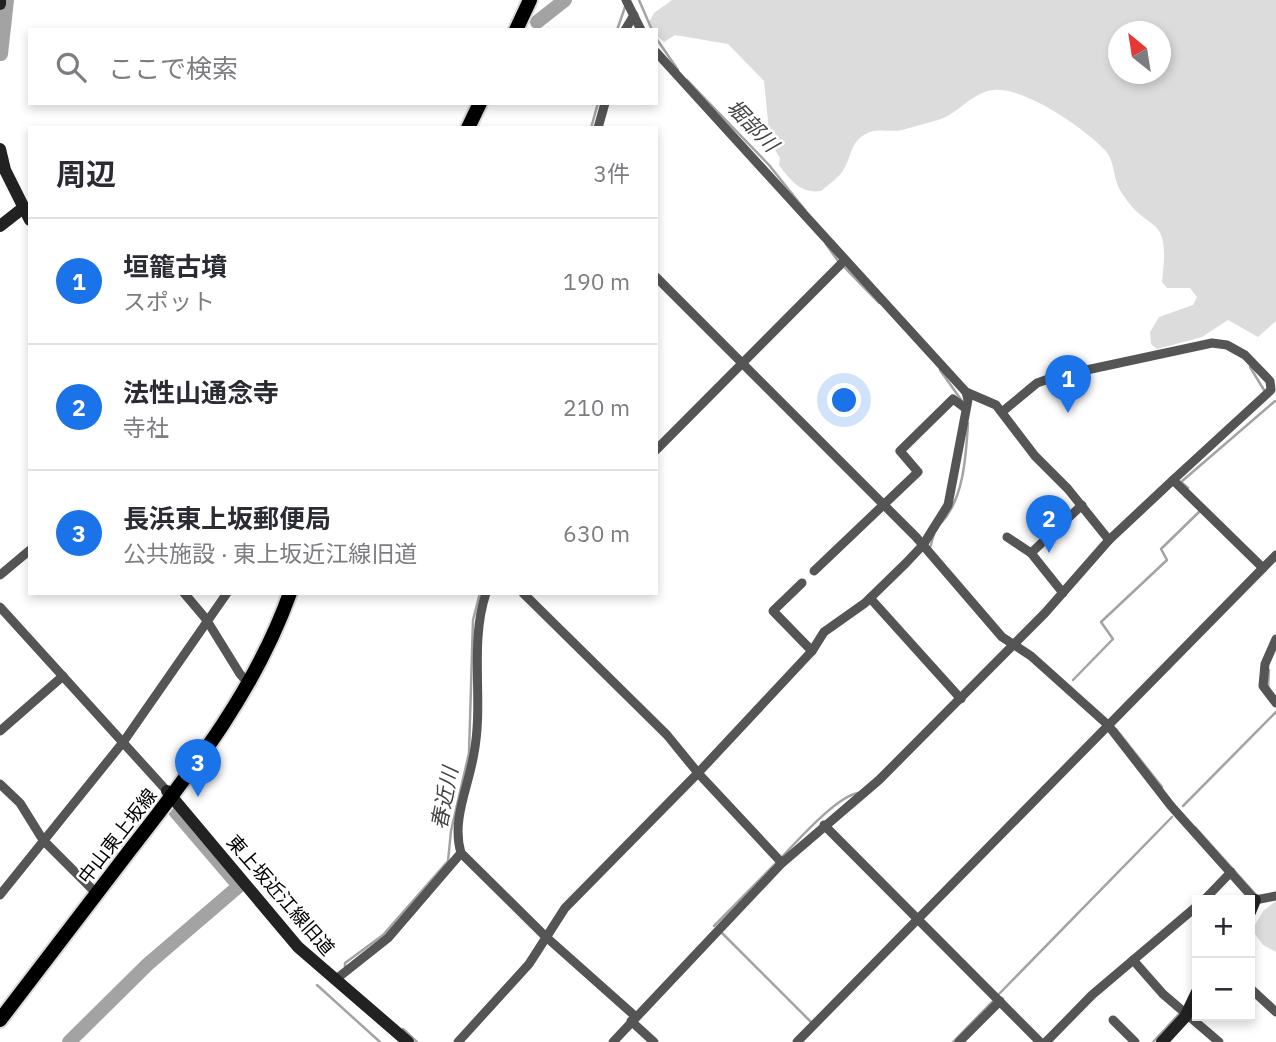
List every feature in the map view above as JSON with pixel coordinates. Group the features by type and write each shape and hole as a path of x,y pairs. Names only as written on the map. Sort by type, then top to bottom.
{"main road":[{"path":"517,28 530,0"},
{"path":"525,28 539,0"},
{"path":"469,126 479,105"},
{"path":"478,126 488,105"},
{"name":"中山東上坂線","path":"246,682 281,595"},
{"name":"中山東上坂線","path":"0,1007 169,794 246,682 289,595"},
{"name":"中山東上坂線","path":"0,1020 94,891"}],"street":[{"path":"626,0 640,28"},
{"path":"626,28 634,15"},
{"path":"660,52 712,115 757,160 844,261 966,392 989,400 1002,412 1035,456 1053,472 1109,540"},
{"path":"599,126 604,105"},
{"path":"0,149 5,170 26,214 0,226"},
{"path":"658,448 844,261"},
{"path":"658,279 923,545 979,613 1012,645 1031,656 1110,723 1171,806 1256,903 1276,896"},
{"path":"613,1042 782,863 879,780 1063,593 1109,540 1274,387 1258,365 1245,355 1227,345 1204,343 1054,377 1037,383 1002,412"},
{"path":"458,1042 529,964 565,908 812,652 824,632 870,598 923,545 948,505 966,392"},
{"path":"814,571 918,472 900,451 953,399 965,408"},
{"path":"1173,480 1263,568"},
{"path":"1031,553 1082,505"},
{"path":"1007,537 1031,553 1063,593"},
{"path":"0,575 28,552"},
{"path":"797,1042 1276,555"},
{"path":"802,583 773,611 812,652"},
{"path":"186,595 246,682"},
{"path":"0,895 124,741 226,595"},
{"path":"486,595 479,625 475,751 456,832 461,853 633,1018 654,1042"},
{"path":"525,595 667,735 782,863"},
{"path":"870,598 960,697"},
{"path":"2,613 124,741 169,794"},
{"path":"1276,639 1265,664 1263,687 1276,703"},
{"path":"0,731 64,676"},
{"path":"0,784 20,803 43,840 94,891"},
{"name":"東上坂近江線旧道","path":"169,794 298,947 408,1042"},
{"path":"824,825 1040,1042"},
{"path":"335,980 388,937 461,853"},
{"path":"1208,895 1231,872"},
{"path":"1046,1042 1092,995 1192,910"},
{"path":"1133,960 1186,1014 1219,1042"},
{"path":"1255,993 1276,1013"},
{"path":"958,1042 1000,1001"},
{"path":"1161,1042 1186,1014 1192,1002"},
{"path":"1113,1020 1135,1042"}],"shaded area":[{"path":"672,0 1276,0 1276,321 1258,337 1228,320 1202,337 1157,349 1151,344 1150,332 1159,317 1193,305 1197,297 1190,288 1167,288 1162,282 1164,259 1160,233 1130,205 1120,190 1111,159 1105,150 1069,121 1037,102 1007,91 994,90 978,95 938,120 897,131 866,134 855,144 844,169 834,181 821,191 808,190 792,181 779,165 780,158 770,142 764,81 728,44 675,35 664,42 658,37 658,28 650,28 649,22 654,13"},
{"path":"1276,901 1276,952 1263,945 1255,934 1255,925 1263,911"}],"waterway":[{"path":"1,54 7,0"},
{"path":"537,22 565,0"},
{"name":"堀部川","path":"639,0 651,28"},
{"name":"春近川","path":"618,28 625,7"},
{"name":"堀部川","path":"658,41 678,70"},
{"name":"堀部川","path":"687,80 769,165 805,210"},
{"name":"春近川","path":"592,126 597,105"},
{"name":"堀部川","path":"826,244 838,261"},
{"path":"845,268 879,303"},
{"path":"1250,367 1264,390"},
{"path":"940,370 962,401"},
{"path":"1188,488 1181,482 1275,401"},
{"path":"941,523 955,502 959,489 965,462 968,423"},
{"path":"1073,680 1113,639 1101,622 1167,560 1161,549 1200,511"},
{"path":"930,548 934,534"},
{"name":"春近川","path":"345,967 345,963 383,935 448,861 451,831 469,753 473,620 479,595"},
{"path":"1268,688 1269,670"},
{"path":"1183,806 1276,712"},
{"path":"1116,729 1162,787"},
{"path":"782,857 830,809 851,795 859,793"},
{"path":"69,1042 148,964 239,886 174,810"},
{"path":"999,994 1172,817"},
{"path":"1195,827 1258,897"},
{"path":"714,926 777,862"},
{"path":"722,933 811,1022"},
{"path":"317,985 380,1042"},
{"path":"953,1042 993,1001"},
{"path":"1153,1042 1181,1012"},
{"name":"春近川","path":"403,1029 417,1042"}],"place":[{"name":"垣籠古墳","path":"1068,413"},
{"name":"法性山通念寺","path":"1049,553"},
{"name":"長浜東上坂郵便局","path":"198,797"}]}
